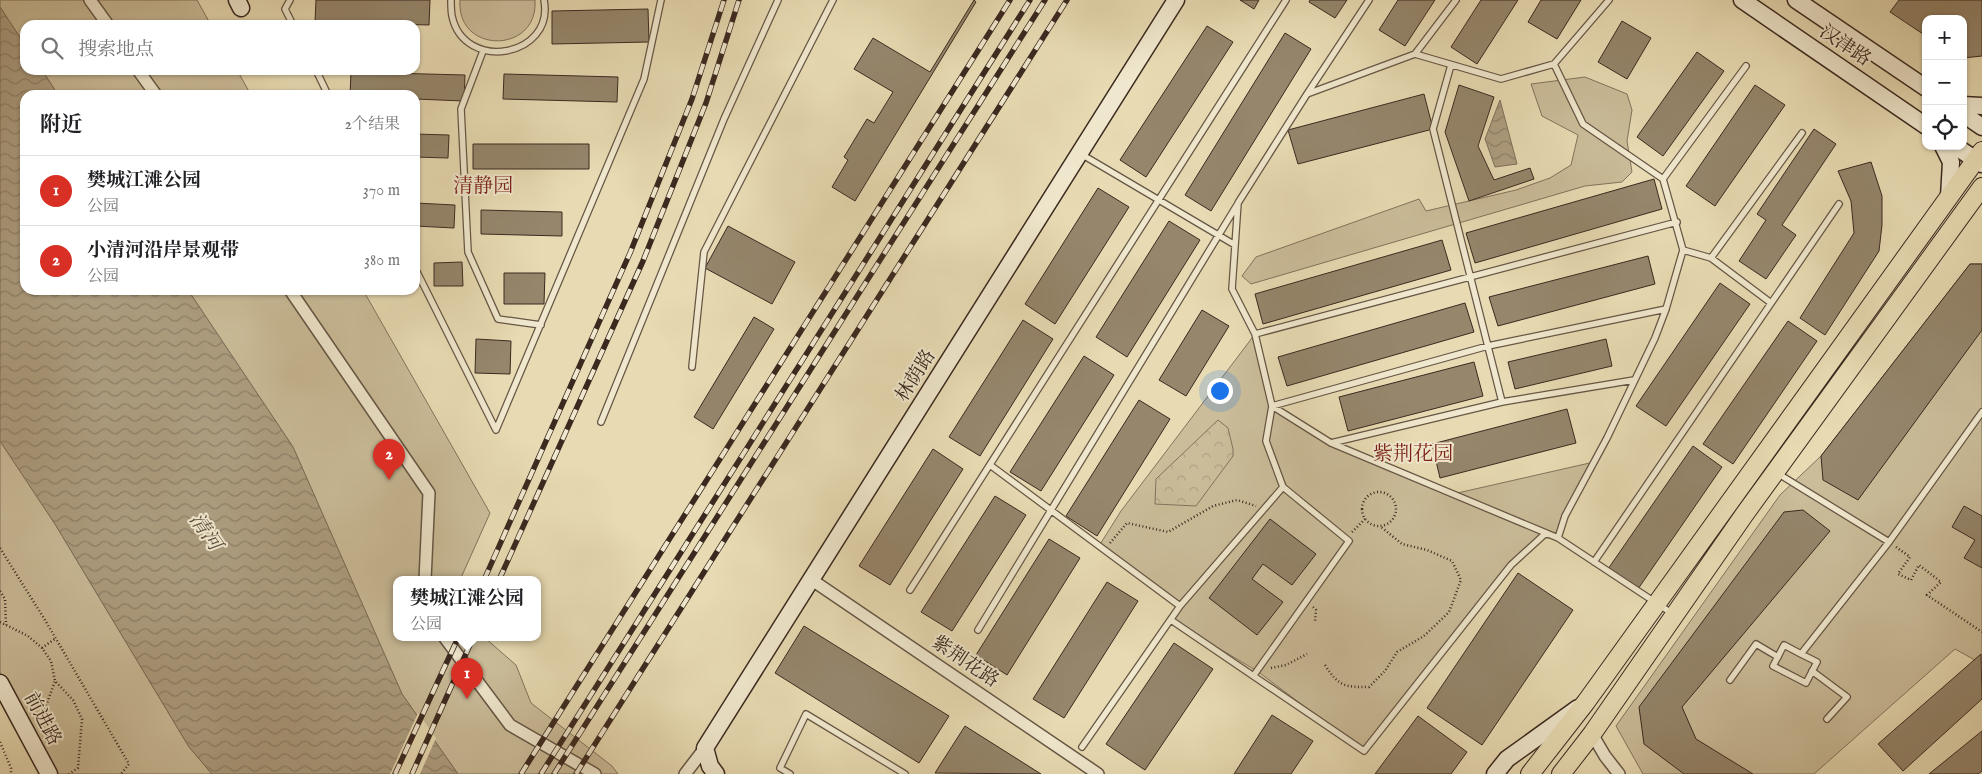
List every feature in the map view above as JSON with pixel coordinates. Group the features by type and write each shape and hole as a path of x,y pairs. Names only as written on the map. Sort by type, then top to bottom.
{"main road":[{"path":"1530,774 1586,702 1949,198 1980,159"},
{"path":"1561,774 1592,734 1775,472 1982,187"}],"street":[{"path":"90,0 104,20"},
{"name":"林荫路","path":"706,748 1176,0"},
{"name":"汉津路","path":"1742,0 1922,123"},
{"name":"汉津路","path":"1796,0 1922,85"},
{"path":"142,75 152,90"},
{"path":"1967,105 1982,106"},
{"path":"1967,117 1982,126"},
{"path":"1945,150 1952,162 1949,198"},
{"path":"1963,150 1980,159"},
{"path":"1964,212 1982,204"},
{"path":"293,295 429,493 425,576"},
{"name":"紫荆花路","path":"812,580 1098,774"},
{"path":"447,641 510,725 595,774"},
{"name":"前进路","path":"0,683 49,774"},
{"path":"1496,774 1508,759 1586,702"},
{"path":"1571,774 1592,734"},
{"path":"1592,734 1605,756 1619,774"},
{"path":"685,774 706,748"},
{"path":"706,748 710,766 716,774"}],"lane":[{"path":"290,0 285,8 291,20"},
{"path":"451,0 452,16 458,31 468,43 483,50 499,53 513,50 526,44 536,33 543,20 544,0"},
{"path":"420,278 496,430 644,79 660,0"},
{"path":"601,422 724,119 778,0"},
{"path":"692,367 704,252 833,0"},
{"path":"910,590 1286,0"},
{"path":"978,630 1238,203 1369,0"},
{"path":"1307,94 1415,54 1456,0"},
{"path":"1415,54 1501,79 1554,64 1609,0"},
{"path":"483,50 461,109 468,252 498,319 541,325"},
{"path":"1554,64 1583,124 1663,179 1677,222 1683,250 1666,309 1655,338 1607,438 1564,516 1558,538"},
{"path":"1451,65 1433,130 1502,402"},
{"path":"1663,179 1746,66"},
{"path":"318,75 326,90"},
{"path":"1711,258 1802,133"},
{"path":"1080,153 1235,245"},
{"path":"1238,203 1232,288 1255,334 1272,406 1266,441 1283,488 1349,541 1255,673"},
{"path":"1594,562 1839,204"},
{"path":"1255,334 1677,222"},
{"path":"1683,250 1711,258 1771,303"},
{"path":"1272,406 1488,346 1666,309"},
{"path":"1331,443 1502,402 1634,380"},
{"path":"1272,406 1331,443 1558,538 1675,616"},
{"path":"1801,654 1889,542 1982,412"},
{"path":"990,465 1180,606"},
{"path":"1775,472 1889,542"},
{"path":"1082,747 1180,606 1283,488"},
{"path":"1171,620 1255,673 1364,752 1511,565 1546,533"},
{"path":"1730,680 1756,644 1778,657"},
{"path":"1784,645 1801,654 1817,662 1806,683 1773,666 1784,645"},
{"path":"1812,671 1847,697 1827,719"},
{"path":"790,774 780,768 806,714 905,774"}],"path":[{"path":"1375,492 1386,494 1395,501 1396,513 1390,522 1374,526 1365,519 1362,509 1366,498 1375,492"},
{"path":"1104,550 1127,523 1168,532 1213,506 1237,500 1265,508"},
{"path":"1346,538 1365,519"},
{"path":"1325,666 1334,679 1349,687 1369,687 1385,671 1397,652 1424,636 1449,612 1460,580 1452,561 1427,550 1402,544 1380,526"},
{"path":"1889,542 1910,557 1898,574 1911,580 1919,565 1941,582 1928,595 1982,632"},
{"path":"0,548 56,638 129,764 121,774"},
{"path":"0,591 5,599 6,625"},
{"path":"0,622 28,636 42,648 51,661 55,681 51,695 42,712 25,729"},
{"path":"42,648 56,638"},
{"path":"1255,673 1286,666 1307,654"},
{"path":"55,681 73,700 82,719 78,768 69,774"},
{"path":"0,742 11,768 11,774"}],"green space":[{"path":"0,0 197,0 208,20 20,20 20,37 0,7"},
{"path":"460,0 535,0 533,18 524,31 512,38 498,41 483,38 471,31 462,18"},
{"path":"45,75 240,75 248,90 55,90"},
{"path":"1585,77 1627,94 1632,110 1627,141 1632,172 1622,182 1585,186 1251,284 1242,276 1256,257 1419,199 1426,211 1516,190 1550,178 1571,165 1578,135 1542,116 1531,84"},
{"path":"1970,264 1982,264 1982,664 1955,649 1814,774 1643,774 1616,726 1780,495 1821,456"},
{"path":"191,295 366,295 490,513 462,576 393,576 393,641 488,641 516,665 531,703 612,766 618,774 458,774 402,694 293,447"},
{"path":"1255,334 1272,406 1331,443 1453,494 1594,462 1565,516 1558,538 1541,538 1511,565 1364,751 1257,671 1171,620 1180,607 1099,546 1121,511"},
{"path":"1218,420 1228,428 1233,456 1196,506 1155,504 1156,479"},
{"path":"0,441 55,524 189,747 212,774 49,774 0,683"}],"water":[{"name":"清河","path":"0,7 20,37 20,75 45,75 55,90 20,90 20,295 191,295 293,447 402,694 458,774 212,774 189,747 55,524 0,441"},
{"path":"1500,100 1517,164 1495,167 1485,139"}],"pier":[{"path":"418,713 436,738 420,774 390,774"}],"building":[{"path":"316,0 430,0 429,25 420,25 420,20 315,20"},
{"path":"974,0 976,2 855,201 832,187 848,160 844,157 867,119 874,123 893,92 854,69 873,38 930,72"},
{"path":"1240,0 1259,0 1254,9"},
{"path":"1310,0 1347,0 1335,18 1309,2"},
{"path":"1398,0 1435,0 1405,46 1379,30"},
{"path":"1481,0 1518,0 1477,64 1451,47"},
{"path":"1541,0 1581,0 1557,39 1528,22"},
{"path":"1899,0 1982,0 1982,56 1967,58 1967,15 1922,15 1922,33 1890,12"},
{"path":"648,9 649,42 552,44 552,11"},
{"path":"1622,21 1651,38 1627,79 1598,62"},
{"path":"1207,26 1233,42 1146,177 1120,160"},
{"path":"1285,33 1311,49 1211,211 1185,195"},
{"path":"1697,52 1724,71 1663,156 1637,137"},
{"path":"504,74 618,77 617,102 503,99"},
{"path":"351,75 465,75 464,101 420,99 420,90 350,90"},
{"path":"1459,85 1494,97 1478,146 1494,180 1530,168 1534,179 1469,201 1445,132"},
{"path":"1755,85 1785,105 1715,206 1686,186"},
{"path":"1424,94 1433,129 1298,164 1288,130"},
{"path":"1814,129 1836,144 1782,225 1796,235 1766,279 1739,261 1766,220 1757,214"},
{"path":"420,134 449,135 448,158 420,157"},
{"path":"473,144 589,144 589,169 473,169"},
{"path":"1871,162 1882,196 1882,225 1879,251 1825,335 1800,318 1854,233 1851,201 1838,171"},
{"path":"1654,179 1662,209 1475,263 1466,233"},
{"path":"1098,188 1129,207 1055,324 1025,304"},
{"path":"420,203 455,205 454,228 420,226"},
{"path":"481,210 562,212 562,236 481,234"},
{"path":"1169,221 1200,240 1127,357 1096,337"},
{"path":"728,226 795,262 772,304 705,268"},
{"path":"1442,240 1451,270 1263,324 1255,294"},
{"path":"1648,256 1655,284 1498,326 1489,297"},
{"path":"462,262 463,286 434,286 434,263"},
{"path":"1970,264 1982,264 1982,330 1858,500 1823,480 1821,456"},
{"path":"504,273 545,273 544,304 504,304"},
{"path":"1720,283 1750,304 1666,426 1636,406"},
{"path":"1465,303 1474,332 1287,386 1278,357"},
{"path":"1202,310 1229,326 1186,396 1159,380"},
{"path":"754,317 774,329 713,429 694,417"},
{"path":"1023,320 1053,339 980,456 949,437"},
{"path":"1788,321 1817,341 1733,464 1703,444"},
{"path":"476,339 511,341 510,374 475,373"},
{"path":"1606,339 1612,366 1515,389 1508,362"},
{"path":"1084,356 1114,375 1041,491 1010,472"},
{"path":"1474,362 1483,396 1348,431 1339,397"},
{"path":"1139,400 1170,419 1097,536 1066,516"},
{"path":"1567,409 1576,443 1440,478 1432,444"},
{"path":"1693,446 1722,467 1638,589 1608,569"},
{"path":"933,449 963,469 890,585 859,566"},
{"path":"995,496 1026,515 952,631 921,612"},
{"path":"1964,506 1982,516 1982,568 1964,558 1975,540 1952,527"},
{"path":"1803,510 1830,531 1682,707 1696,739 1753,774 1684,774 1644,744 1639,707 1784,512"},
{"path":"1270,519 1316,554 1292,585 1263,564 1252,579 1283,602 1257,635 1209,598"},
{"path":"1049,539 1080,558 1007,675 976,655"},
{"path":"1518,573 1573,610 1482,745 1427,708"},
{"path":"1107,582 1138,601 1064,718 1033,699"},
{"path":"804,626 949,716 919,763 775,673"},
{"path":"1174,643 1213,669 1145,770 1106,744"},
{"path":"1981,654 1982,699 1903,771 1878,744"},
{"path":"1272,715 1313,741 1291,774 1234,774"},
{"path":"1418,716 1467,752 1451,774 1375,774"},
{"path":"965,726 1041,774 935,773"},
{"path":"1982,731 1982,771 1978,774 1929,774"}],"railway":[{"path":"486,576 630,253 692,99 724,0"},
{"path":"501,576 643,261 706,103 739,0"},
{"path":"521,774 1010,0"},
{"path":"541,774 1030,0"},
{"path":"554,774 1045,0"},
{"path":"576,774 1067,0"},
{"path":"395,774 457,641"},
{"path":"412,774 472,641"}],"place":[{"name":"小清河沿岸景观带","path":"389,480"},
{"name":"樊城江滩公园","path":"467,699"}],"district":[{"name":"清静园","path":"483,186"},
{"name":"紫荆花园","path":"1413,454"}]}
